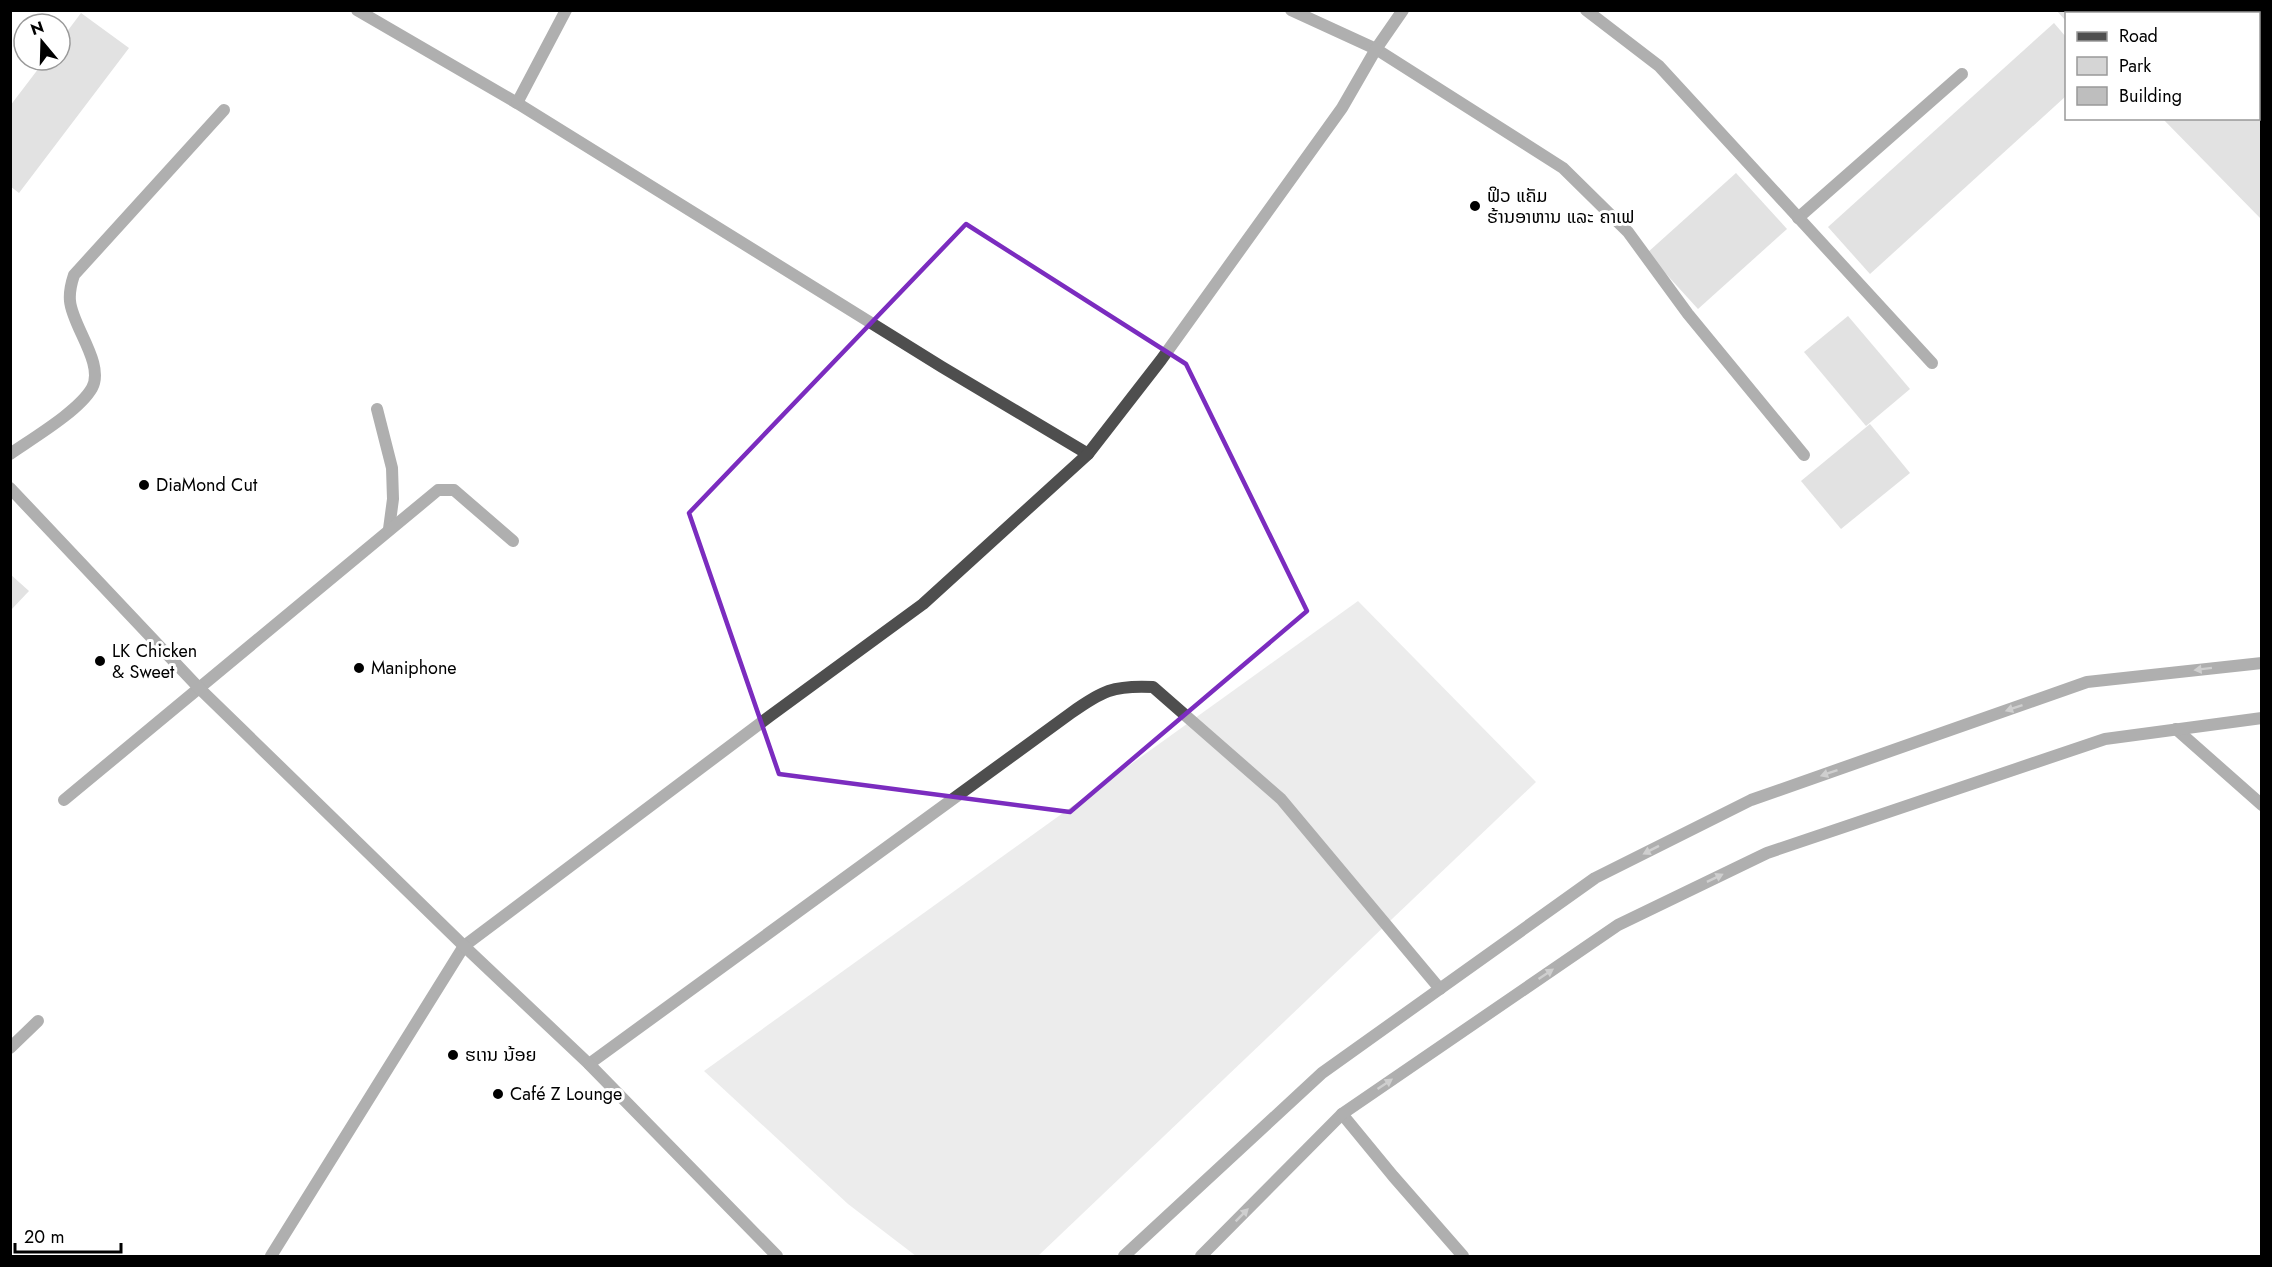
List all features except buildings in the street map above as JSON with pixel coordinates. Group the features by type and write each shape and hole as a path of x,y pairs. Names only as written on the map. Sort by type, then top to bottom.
{"street":[{"path":"357,10 517,103 942,367 1088,454"},
{"path":"517,103 566,10"},
{"path":"1291,10 1376,49 1563,168 1628,232 1688,314 1804,454"},
{"path":"271,1257 465,946 770,716 923,604 1088,454 1161,360 1342,108 1376,49 1403,10"},
{"path":"1586,10 1659,66 1932,363"},
{"path":"1798,218 1962,74"},
{"path":"10,454 76,407 93,387 96,369 70,304 69,289 74,275 224,111"},
{"path":"377,409 392,468 393,499 389,529"},
{"path":"10,488 199,688 589,1064 777,1257"},
{"path":"64,800 438,490 454,490 513,541"},
{"path":"1124,1257 1322,1073 1595,878 1751,800 2087,682 2262,663"},
{"path":"589,1064 1099,693 1125,686 1153,687 1281,799 1440,988"},
{"path":"1200,1257 1342,1114 1618,925 1767,853 2105,739 2262,718"},
{"path":"2175,729 2262,805"},
{"path":"10,1048 38,1021"},
{"path":"1342,1114 1463,1257"}],"highlighted area":[{"path":"966,224 1186,364 1307,611 1070,812 779,774 689,513"}],"green space":[{"path":"1358,601 1536,782 1038,1256 916,1256 848,1204 704,1071"}],"place":[{"name":"ຟິວ ແຄັມ ຮ້ານອາຫານ ແລະ ຄາເຟ","path":"1475,206"},
{"name":"DiaMond Cut","path":"144,485"},
{"name":"LK Chicken & Sweet","path":"100,661"},
{"name":"Maniphone","path":"359,668"},
{"name":"ຮເານ ນ້ອຍ","path":"453,1055"},
{"name":"Café Z Lounge","path":"498,1094"}]}
